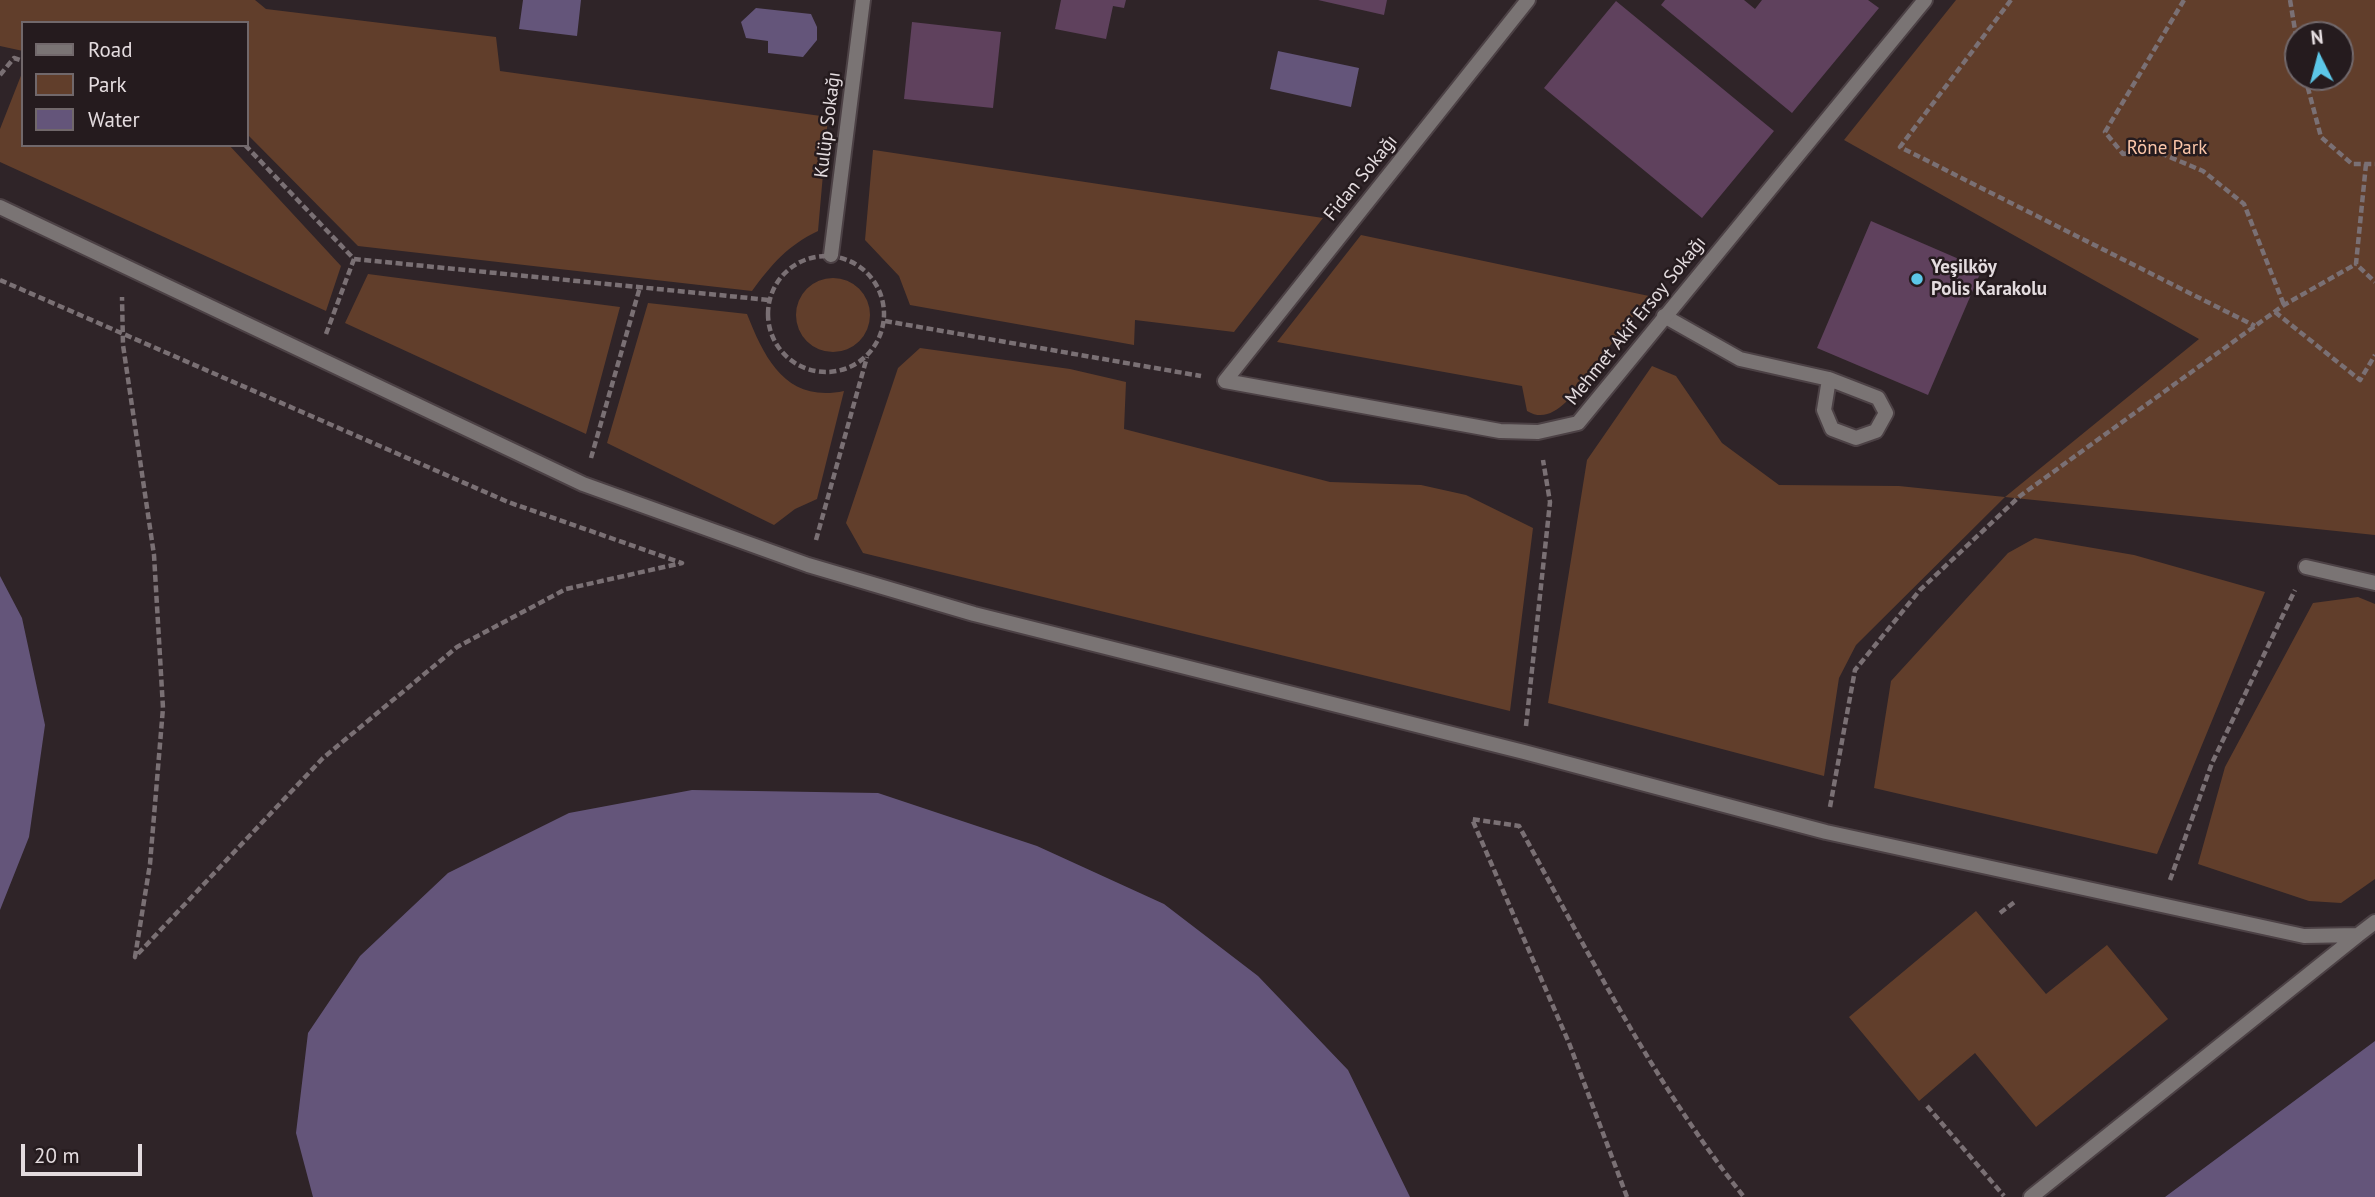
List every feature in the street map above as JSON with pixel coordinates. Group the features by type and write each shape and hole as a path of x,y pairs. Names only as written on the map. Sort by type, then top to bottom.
{"street":[{"name":"Kulüp Sokağı","path":"831,255 863,0"},
{"name":"Fidan Sokağı","path":"1225,381 1528,0"},
{"name":"Mehmet Akif Ersoy Sokağı","path":"1225,381 1500,431 1538,432 1578,424 1925,0"},
{"path":"0,206 583,484 808,565 974,614 1524,752 1826,832 2304,936 2358,935"},
{"path":"1664,316 1740,359 1829,379 1878,398 1886,414 1876,431 1856,438 1832,429 1824,410 1829,379"},
{"path":"2306,567 2375,583"},
{"path":"2031,1197 2375,922"}],"path":[{"path":"2011,0 1900,147 2255,326"},
{"path":"2184,0 2105,132 2123,154 2153,150 2203,172 2244,204 2284,305"},
{"path":"2290,0 2294,21"},
{"path":"0,75 14,58 21,60"},
{"path":"2309,91 2321,137 2352,164 2375,164"},
{"path":"247,147 354,260 769,300"},
{"path":"2356,264 2366,164"},
{"path":"831,255 866,269 881,293 885,321 879,340 867,356 852,366 834,372 815,371 797,365 783,353 772,337 768,320 769,300 775,285 785,272 799,262 831,255"},
{"path":"317,356 354,260"},
{"path":"1826,832 1855,670 1920,590 2020,495 2284,305 2356,264"},
{"path":"2356,264 2375,282"},
{"path":"0,280 508,502 682,563 566,589 457,647 323,758 135,957 150,864 163,708 155,555 122,335"},
{"path":"590,460 640,287"},
{"path":"2274,312 2360,380 2375,355"},
{"path":"885,321 1225,381"},
{"path":"313,328 338,340"},
{"path":"808,565 867,356"},
{"path":"1524,752 1550,502 1538,432"},
{"path":"578,454 600,465"},
{"path":"2170,882 2212,762 2306,567"},
{"path":"1817,802 1843,808"},
{"path":"1627,1197 1569,1043 1472,819 1519,826 1624,1017 1713,1158 1744,1197"},
{"path":"2157,880 2183,885"},
{"path":"1927,1106 2005,1197"}],"green space":[{"path":"0,0 255,0 266,9 496,37 500,71 828,117 818,231 781,256 752,291 358,246 248,135 248,21 21,21 21,51 0,46"},
{"name":"Röne Park","path":"1956,0 2375,0 2375,535 2005,497 2199,339 1844,140"},
{"path":"21,76 21,147 231,147 341,266 326,311 0,162 0,129"},
{"path":"873,150 1323,218 1234,332 1135,320 1134,345 910,305 899,276 865,240"},
{"path":"1361,235 1649,296 1566,402 1552,412 1532,414 1527,411 1522,386 1277,342"},
{"path":"368,274 620,307 586,434 345,323"},
{"path":"833,278 847,281 859,289 867,301 870,315 867,329 859,341 847,349 833,352 819,349 807,341 799,329 796,315 799,301 807,289 819,281"},
{"path":"648,303 747,314 771,362 793,384 824,393 844,391 817,499 795,509 774,525 607,443"},
{"path":"920,348 1070,369 1126,382 1124,429 1330,482 1421,485 1466,495 1533,528 1510,711 863,553 846,523 898,368"},
{"path":"1652,366 1676,376 1722,443 1779,485 1899,486 2005,497 1856,645 1839,678 1824,776 1548,703 1587,460"},
{"path":"2035,538 2134,555 2265,592 2157,854 1874,788 1891,681 2008,553"},
{"path":"2358,597 2375,604 2375,879 2341,903 2309,901 2198,864 2225,767 2313,603"},
{"path":"1976,911 2046,994 2107,945 2168,1019 2036,1127 1975,1053 1919,1101 1849,1017"}],"water":[{"path":"523,0 581,0 577,36 519,29"},
{"path":"756,8 811,14 817,27 817,40 803,57 768,53 768,41 746,38 741,22"},
{"path":"1278,51 1359,68 1351,107 1270,89"},
{"path":"0,576 22,618 45,725 29,837 0,910"},
{"path":"692,790 878,793 1037,846 1164,904 1258,976 1348,1070 1410,1197 313,1197 296,1133 308,1033 360,956 448,873 569,813"},
{"path":"2375,1041 2375,1197 2165,1197"}],"building":[{"path":"1061,0 1126,0 1124,8 1113,6 1106,39 1055,29"},
{"path":"1318,0 1387,0 1384,15"},
{"path":"1665,0 1744,0 1755,9 1762,0 1868,0 1879,8 1792,113 1661,5"},
{"path":"1616,1 1774,131 1702,218 1544,88"},
{"path":"912,22 1001,32 993,108 904,99"},
{"path":"1871,221 1982,269 1928,395 1817,348"}],"place":[{"name":"Yeşilköy Polis Karakolu","path":"1917,279"}]}
